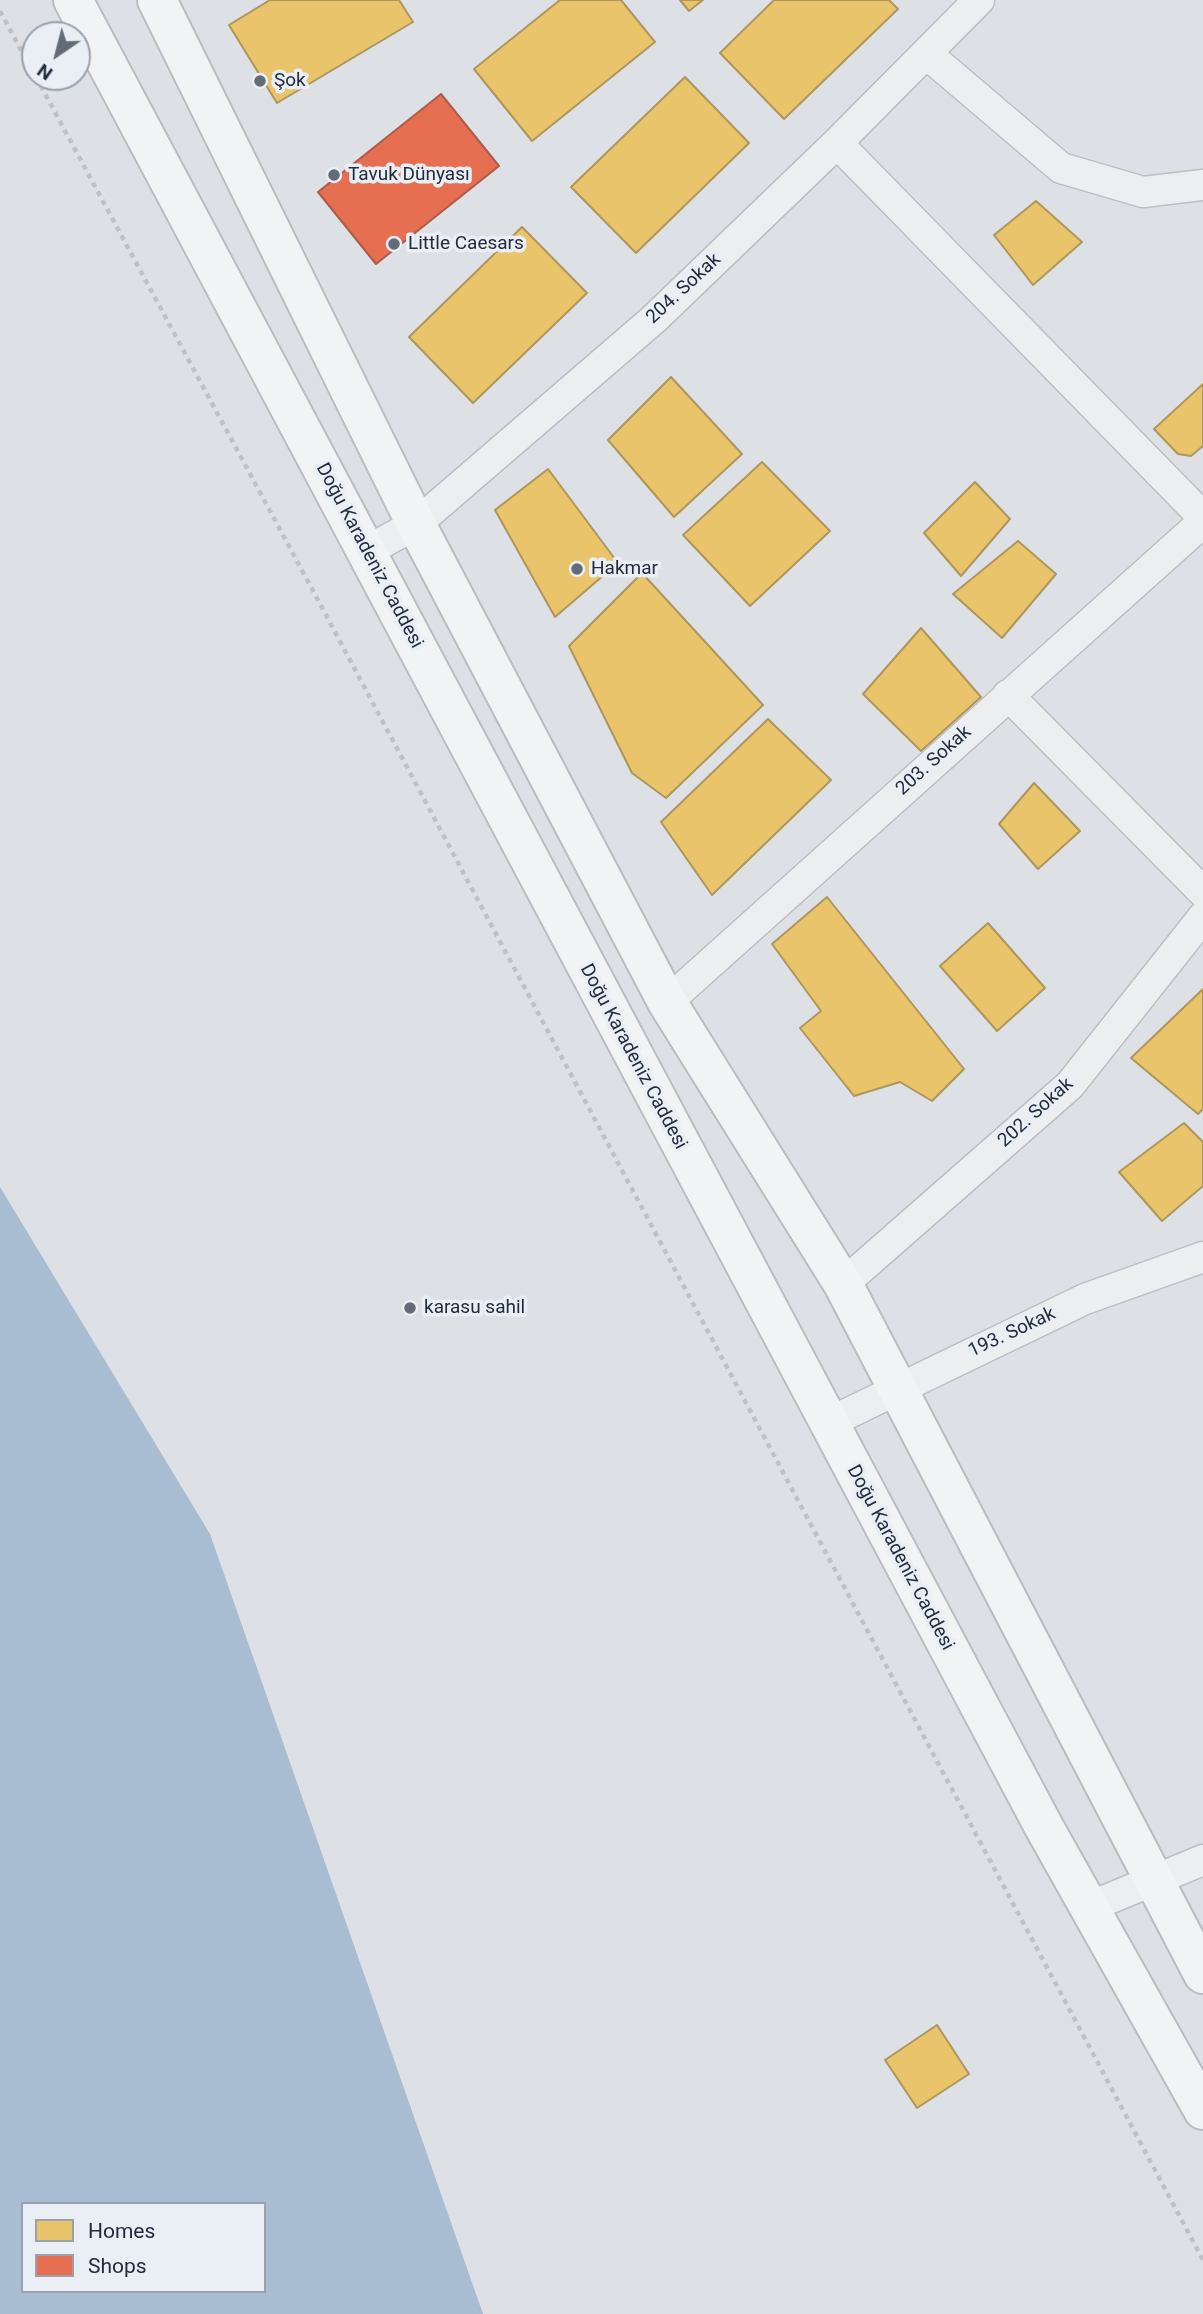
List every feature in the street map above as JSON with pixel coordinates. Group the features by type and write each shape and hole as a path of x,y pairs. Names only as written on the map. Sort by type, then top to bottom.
{"main road":[{"name":"Doğu Karadeniz Caddesi","path":"72,0 828,1423 1089,1907 1203,2110"},
{"path":"157,0 416,524 667,1002 842,1284 898,1386 1203,1974"}],"street":[{"name":"204. Sokak","path":"367,551 416,524 654,319 837,143 979,0"},
{"path":"927,54 1061,168 1143,192 1203,184"},
{"path":"837,143 1203,519"},
{"name":"203. Sokak","path":"667,1002 1203,519"},
{"path":"1008,695 1203,892"},
{"name":"202. Sokak","path":"842,1284 1070,1085 1203,917"},
{"name":"193. Sokak","path":"828,1423 898,1386 1085,1299 1203,1257"},
{"path":"1089,1907 1203,1860"}],"path":[{"path":"0,11 21,51"},
{"path":"43,91 311,587 1203,2260"}],"water":[{"path":"0,1187 210,1534 483,2314 0,2314"}],"building: Homes":[{"path":"270,0 399,0 413,22 277,103 229,25"},
{"path":"560,0 621,0 655,42 532,141 474,69"},
{"path":"680,0 703,0 689,11"},
{"path":"774,0 889,0 898,9 784,119 720,53"},
{"path":"685,77 749,143 636,253 571,187"},
{"path":"1036,201 1082,242 1033,285 994,235"},
{"path":"522,227 587,293 473,403 409,337"},
{"path":"671,377 742,454 674,517 608,440"},
{"path":"1203,384 1203,446 1191,456 1178,454 1154,429"},
{"path":"762,462 830,531 750,606 683,535"},
{"path":"548,469 618,563 555,617 495,510"},
{"path":"975,482 1010,519 961,576 924,533"},
{"path":"1018,541 1056,574 1002,638 953,594"},
{"path":"642,573 763,705 666,798 632,773 569,646"},
{"path":"921,628 981,697 921,751 863,694"},
{"path":"768,719 831,780 712,895 661,822"},
{"path":"1034,783 1080,831 1038,869 999,824"},
{"path":"827,897 964,1069 932,1101 900,1082 854,1096 800,1028 821,1011 772,944"},
{"path":"988,923 1045,988 997,1031 940,966"},
{"path":"1203,989 1203,1109 1198,1114 1131,1058"},
{"path":"1184,1123 1203,1142 1203,1186 1162,1221 1119,1172"},
{"path":"937,2025 969,2074 917,2108 885,2060"}],"building: Shops":[{"path":"441,94 499,166 376,264 318,192"}],"place":[{"name":"Şok","path":"260,81"},
{"name":"Tavuk Dünyası","path":"334,175"},
{"name":"Little Caesars","path":"394,244"},
{"name":"Hakmar","path":"577,569"},
{"name":"karasu sahil","path":"410,1308"}]}
